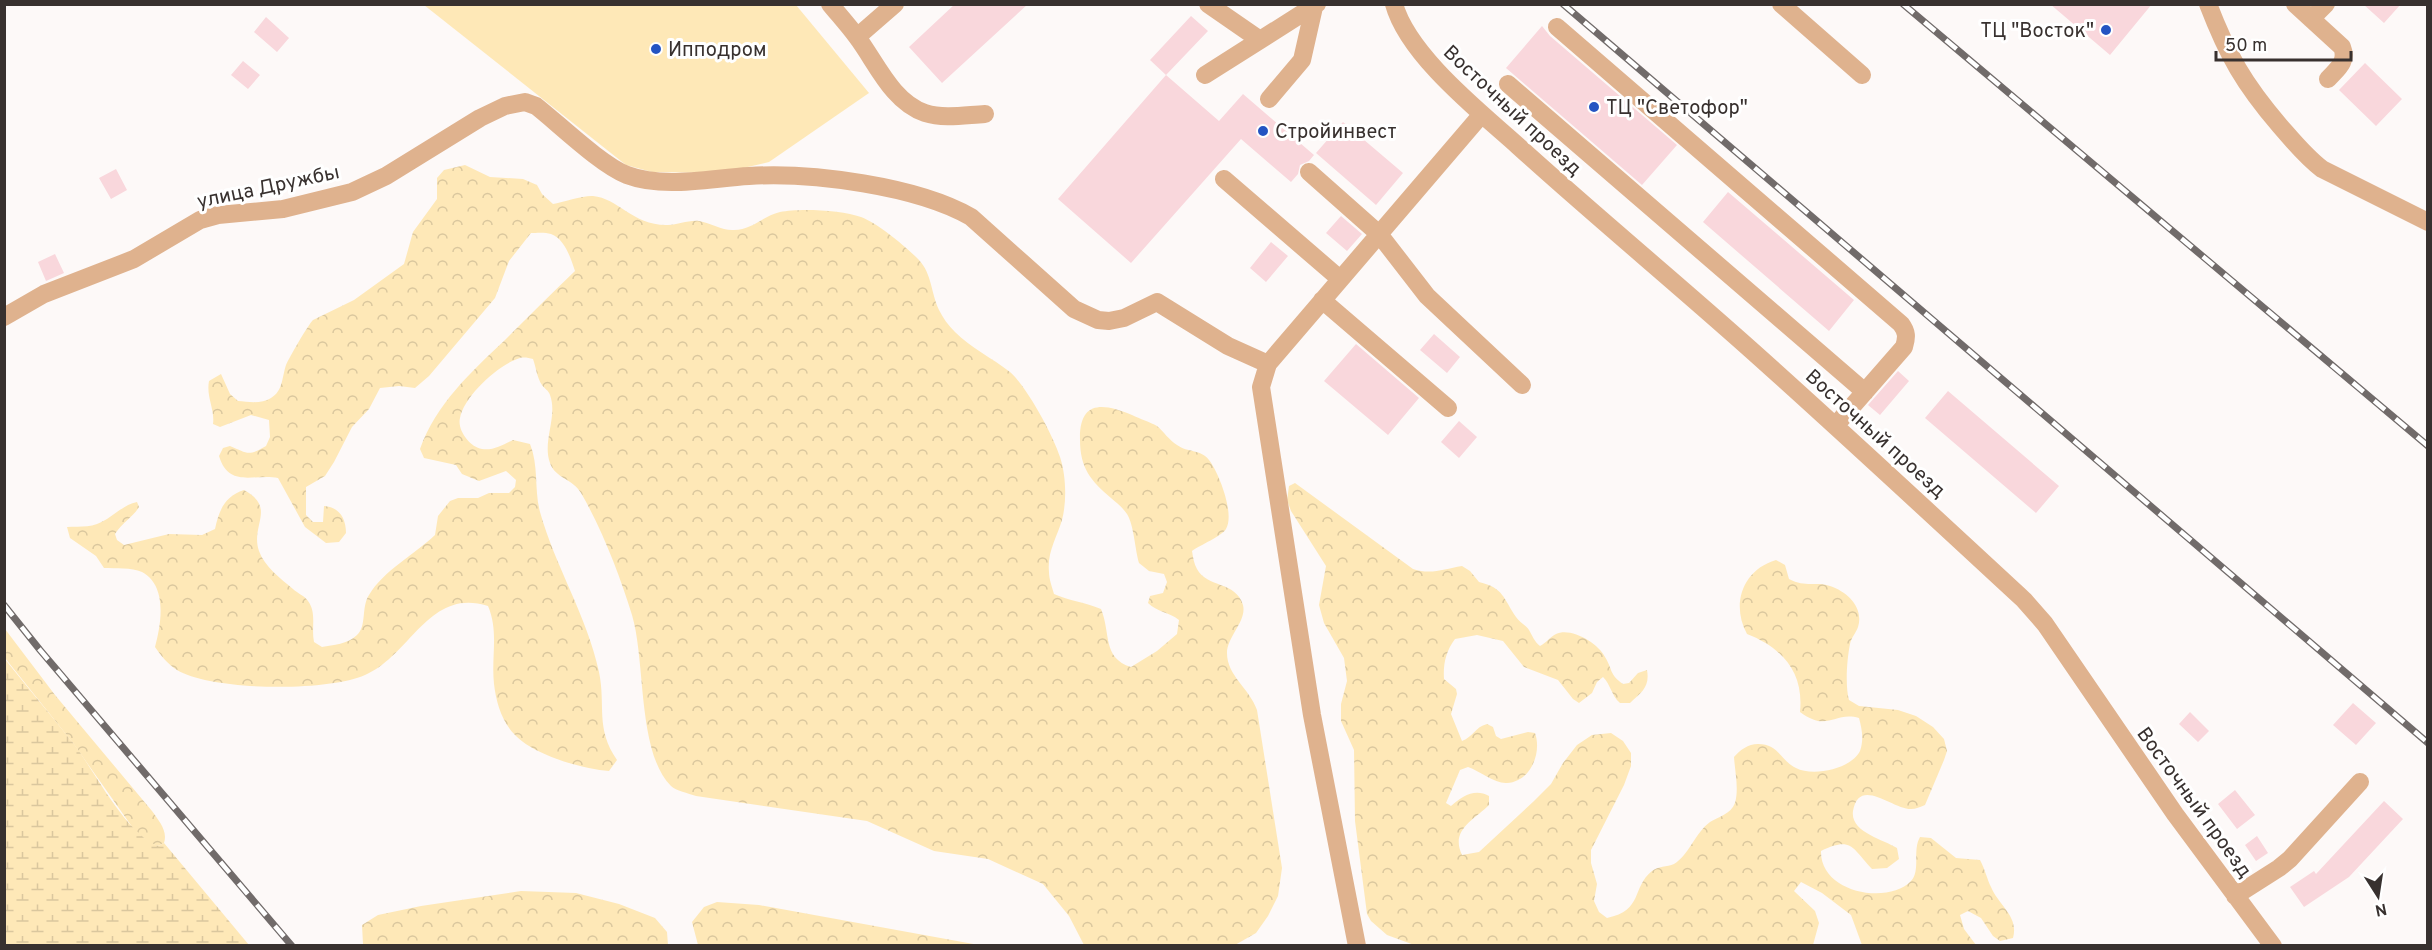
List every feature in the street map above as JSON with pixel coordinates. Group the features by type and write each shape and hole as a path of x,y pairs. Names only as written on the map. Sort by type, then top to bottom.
{"street":[{"path":"830,4 857,37 888,83 907,103 923,112 940,116 985,114"},
{"path":"857,37 895,4"},
{"path":"1208,4 1260,40"},
{"name":"Восточный проезд","path":"1394,4 1403,27 1424,57 1482,114 1835,426 2025,600 2045,624 2175,814 2273,945"},
{"path":"1780,4 1862,75"},
{"path":"2208,4 2225,48 2241,76 2307,158 2322,169 2427,222"},
{"path":"2295,4 2342,47 2344,53 2341,65 2328,79"},
{"path":"2311,19 2326,4"},
{"path":"1205,75 1315,5"},
{"path":"1269,99 1302,60 1315,5"},
{"path":"1557,27 1901,324 1907,339 1904,346 1835,426"},
{"path":"1508,84 1865,392"},
{"name":"улица Дружбы","path":"4,317 44,294 134,259 200,220 218,215 309,204 369,185 480,118 505,106 525,102 536,106 608,164 627,175 655,181 752,176 826,177 952,206 971,217 1074,309 1098,320 1109,321 1124,318 1157,302 1228,346 1268,364"},
{"path":"1357,945 1312,715 1261,387 1268,364 1482,114"},
{"path":"1309,172 1379,234 1427,296 1522,385"},
{"path":"1224,179 1340,279"},
{"path":"1322,300 1448,408"},
{"path":"2235,896 2290,859 2360,782"}],"green space":[{"name":"Ипподром","path":"424,5 796,5 869,93 769,162 722,173 652,172 626,165"},
{"path":"465,165 490,177 523,179 537,185 542,194 553,204 593,196 610,202 635,217 656,224 672,225 699,221 734,230 746,228 780,212 820,210 861,217 892,236 923,265 939,310 950,327 961,338 1017,379 1046,424 1057,448 1065,480 1064,513 1051,551 1049,565 1054,594 1101,609 1111,651 1115,658 1131,667 1157,651 1177,634 1179,620 1148,603 1150,596 1163,593 1167,582 1164,574 1149,571 1139,563 1127,514 1092,480 1088,473 1082,458 1080,440 1084,418 1088,411 1095,408 1112,408 1157,426 1171,441 1206,457 1213,466 1225,494 1229,514 1228,522 1224,532 1192,551 1196,567 1202,575 1234,592 1243,605 1240,623 1228,647 1228,661 1257,710 1282,868 1278,896 1256,933 1235,945 1084,945 1069,916 1043,884 988,859 934,851 867,821 696,796 673,788 660,771 647,729 636,634 616,569 596,522 578,488 556,472 550,463 548,446 552,403 539,379 533,359 522,358 512,361 484,382 463,409 460,428 477,448 494,448 513,440 530,444 535,461 540,512 546,532 594,651 601,684 603,727 617,760 609,771 572,764 546,755 523,742 510,730 500,711 495,691 494,635 488,606 468,603 450,606 435,614 381,666 347,681 270,687 216,682 177,670 162,657 155,647 160,617 159,596 150,578 133,569 104,568 96,556 70,538 67,527 97,524 137,502 139,507 115,534 117,540 124,545 169,534 202,535 215,529 224,505 232,496 244,490 254,497 261,510 257,542 261,557 273,572 308,601 313,616 314,642 322,647 345,642 357,635 362,627 365,605 375,586 391,570 435,535 438,516 450,501 458,498 478,498 489,493 509,493 515,487 516,480 506,471 479,481 462,474 456,465 424,458 420,449 435,417 456,390 575,271 564,245 549,233 531,233 509,261 495,298 429,376 415,388 399,386 380,388 369,409 352,427 325,476 306,487 306,515 313,522 323,522 324,506 341,514 346,533 339,542 326,543 305,527 278,478 244,478 229,473 223,466 219,456 223,448 230,446 251,453 266,446 270,437 269,420 251,415 220,427 213,424 209,381 221,374 230,394 238,401 260,402 275,395 280,388 288,361 313,320 354,300 404,264 413,232 437,199 437,178 444,170"},
{"path":"1295,483 1413,569 1432,571 1462,566 1470,571 1479,582 1494,587 1502,595 1517,619 1528,628 1540,646 1556,634 1569,633 1590,642 1602,652 1613,674 1623,684 1629,683 1638,673 1647,670 1646,685 1630,703 1620,703 1603,677 1597,682 1592,693 1579,703 1558,680 1524,667 1503,641 1477,635 1455,639 1446,658 1444,679 1456,689 1457,694 1451,714 1462,741 1487,724 1493,727 1496,736 1501,739 1528,732 1535,733 1537,741 1533,765 1528,772 1515,781 1502,783 1468,767 1460,770 1446,803 1451,806 1464,796 1474,793 1489,796 1489,805 1461,832 1459,846 1462,855 1479,852 1534,801 1551,784 1577,745 1592,735 1611,733 1623,741 1631,753 1631,766 1624,785 1591,850 1591,863 1597,884 1594,901 1599,912 1607,918 1627,910 1636,898 1641,884 1652,871 1674,864 1710,822 1733,807 1737,792 1734,757 1744,748 1754,744 1771,747 1791,765 1803,771 1831,770 1849,763 1860,751 1862,743 1859,718 1843,717 1818,721 1800,712 1798,685 1788,664 1771,647 1747,634 1742,623 1740,600 1748,580 1764,565 1776,560 1785,565 1789,579 1837,589 1857,607 1859,620 1851,642 1847,665 1849,700 1859,706 1898,710 1916,716 1933,727 1944,739 1947,751 1925,805 1913,809 1903,808 1869,795 1862,796 1856,801 1853,818 1857,824 1862,830 1897,848 1899,859 1887,868 1872,869 1851,846 1831,847 1821,851 1824,865 1831,877 1857,891 1887,892 1900,888 1914,877 1920,837 1931,838 1956,858 1980,860 1994,894 2011,917 2013,938 2000,941 1993,936 1981,918 1968,911 1960,915 1964,929 1976,945 1862,945 1851,915 1822,893 1801,882 1794,891 1815,911 1819,923 1813,945 1417,946 1387,935 1371,921 1367,914 1355,821 1354,750 1341,721 1341,704 1347,681 1344,658 1324,623 1319,605 1326,566 1291,511 1287,500 1289,486"},
{"path":"5,629 55,695 152,811 164,830 164,843 158,846 150,843 135,831 73,743 5,658"},
{"path":"4,658 74,744 112,801 134,829 158,846 164,843 249,945 5,945"},
{"path":"521,891 576,893 619,904 655,918 667,932 668,945 363,944 362,925 378,915"},
{"path":"717,902 759,905 979,945 698,945 692,922 704,907"}],"building":[{"path":"955,4 1028,4 942,83 909,47"},
{"name":"ТЦ \"Восток\"","path":"2050,4 2152,4 2110,55"},
{"path":"2363,4 2401,4 2384,23"},
{"path":"1191,16 1208,31 1166,75 1150,60"},
{"path":"266,17 289,38 277,52 254,32"},
{"name":"ТЦ \"Светофор\"","path":"1542,26 1550,36 1677,145 1642,185 1506,68"},
{"path":"243,61 260,75 248,89 231,75"},
{"path":"2365,63 2402,99 2376,126 2339,90"},
{"path":"1166,75 1219,121 1243,94 1314,155 1309,161 1300,165 1298,174 1291,182 1241,139 1131,263 1058,199"},
{"path":"1343,122 1403,173 1376,205 1316,153"},
{"path":"116,169 127,190 111,199 99,178"},
{"path":"1728,192 1854,300 1829,331 1703,222"},
{"path":"1341,216 1362,234 1347,251 1326,233"},
{"path":"1271,242 1288,256 1266,282 1250,268"},
{"path":"55,254 64,273 46,281 38,262"},
{"path":"1434,334 1460,357 1447,373 1420,350"},
{"path":"1356,344 1419,398 1388,435 1324,381"},
{"path":"1898,371 1909,381 1880,415 1868,405"},
{"path":"1948,391 2059,486 2036,513 1925,418"},
{"path":"1459,421 1477,437 1459,458 1441,442"},
{"path":"2353,703 2376,723 2356,745 2333,725"},
{"path":"2190,712 2209,731 2198,742 2179,724"},
{"path":"2235,790 2255,815 2237,829 2218,804"},
{"path":"2384,801 2403,819 2349,877 2304,907 2290,887 2314,871 2316,874"},
{"path":"2257,836 2268,853 2256,861 2245,845"}],"railway":[{"path":"1563,4 2428,743"},
{"path":"1903,4 2428,446"},
{"path":"4,605 292,946"}],"place":[{"name":"ТЦ \"Восток\"","path":"2106,30"},
{"name":"Ипподром","path":"656,49"},
{"name":"ТЦ \"Светофор\"","path":"1594,107"},
{"name":"Стройинвест","path":"1263,131"}]}
